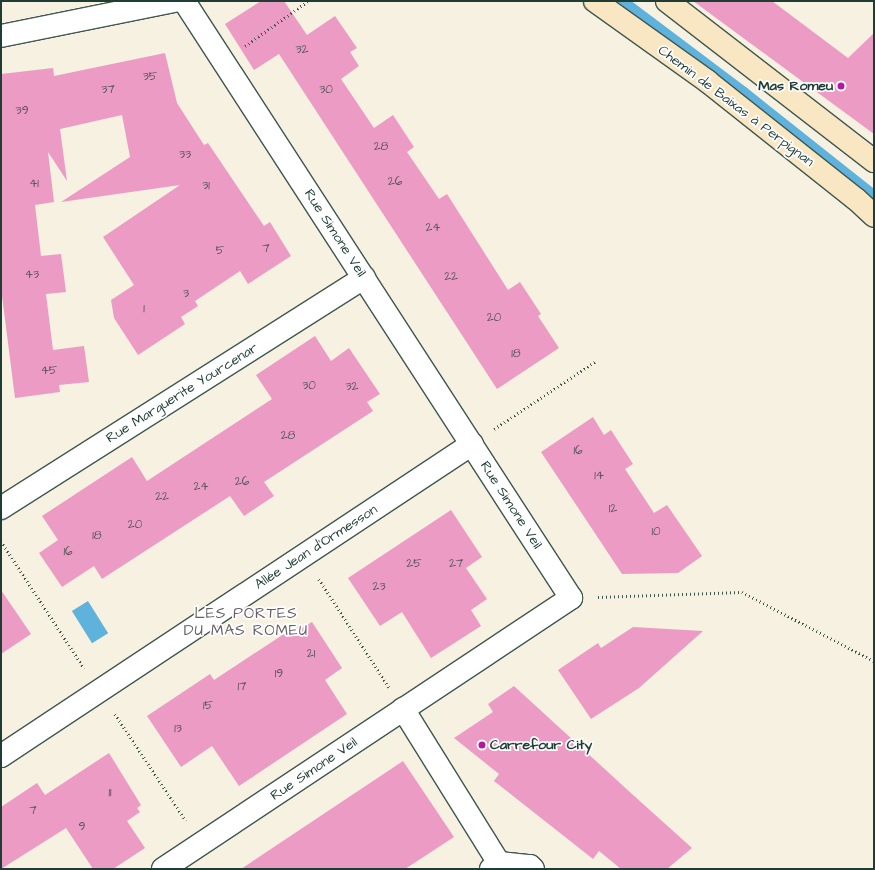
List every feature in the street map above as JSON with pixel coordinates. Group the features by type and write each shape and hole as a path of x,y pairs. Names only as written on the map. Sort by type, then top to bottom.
{"main road":[{"name":"Chemin de Baixas à Perpignan","path":"595,1 707,81 856,199 874,216"},
{"path":"667,1 874,161"}],"street":[{"path":"1,36 174,1"},
{"name":"Rue Simone Veil","path":"163,869 571,598 184,1"},
{"name":"Rue Marguerite Yourcenar","path":"1,508 364,278"},
{"name":"Allée Jean d'Ormesson","path":"1,756 472,444"},
{"path":"403,709 495,866 530,866 533,869"}],"path":[{"path":"224,62 308,1"},
{"path":"472,444 596,362"},
{"path":"1,542 201,844"},
{"path":"304,555 403,709"},
{"path":"571,598 742,592 874,661"}],"water":[{"path":"88,601 108,633 92,643 72,611"}],"building":[{"path":"261,1 284,1 307,35 335,16 357,48 350,52 359,66 341,79 374,128 393,115 414,147 407,152 439,199 447,194 508,290 520,282 541,314 538,316 559,348 497,389 279,54 254,70 225,24"},
{"name":"Mas Romeu","path":"693,1 772,1 848,58 874,33 874,134"},
{"path":"165,53 177,103 204,145 208,143 264,226 270,222 291,256 248,284 240,271 195,301 198,306 181,317 185,324 138,355 114,318 111,300 134,285 103,237 180,185 61,202 130,157 122,115 60,129 67,181 48,152 54,202 35,205 41,256 61,254 66,292 46,294 53,350 84,346 89,382 59,385 60,392 15,398 1,288 1,74 53,68 54,76"},
{"path":"315,336 331,361 349,348 380,394 367,402 373,411 264,482 274,496 244,516 230,496 102,579 94,566 62,587 39,553 58,540 42,516 132,457 147,481 272,399 256,375"},
{"path":"593,417 604,435 611,430 633,464 625,469 654,513 667,505 702,556 678,573 622,574 541,452"},
{"path":"451,510 482,557 466,568 487,599 471,610 481,626 431,658 402,612 380,626 348,578"},
{"path":"1,590 31,634 1,654"},
{"path":"312,622 342,668 325,680 347,714 239,786 212,746 181,767 147,716 210,674 214,680 299,624 302,628"},
{"path":"633,627 703,631 639,688 591,719 558,670 598,643 601,648"},
{"path":"514,686 692,848 667,869 621,869 599,851 593,859 494,781 499,774 454,738 493,712 488,704"},
{"path":"109,753 141,805 137,808 140,812 127,821 145,848 113,869 93,869 66,828 1,869 1,807 37,783 45,795"},
{"path":"403,761 454,837 405,869 241,869"}],"waterway":[{"path":"623,1 744,92 874,195"}],"place":[{"name":"Mas Romeu","path":"841,86"},
{"name":"Carrefour City","path":"482,745"}],"district":[{"name":"LES PORTES DU MAS ROMEU","path":"246,622"}]}
